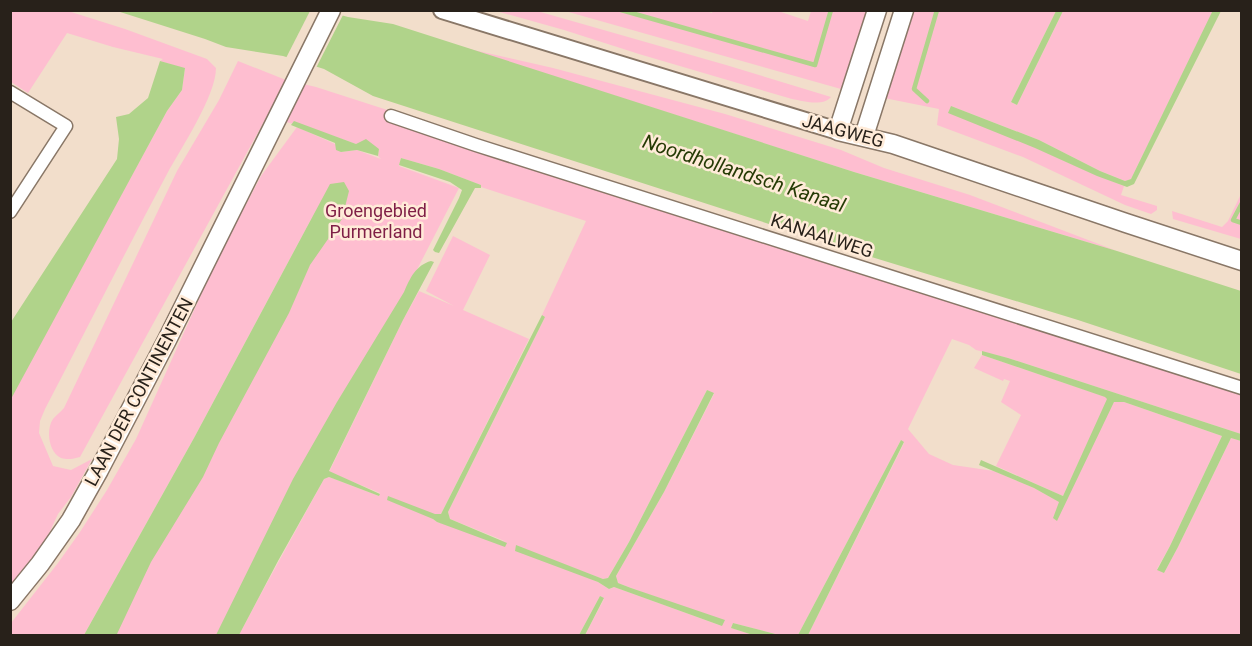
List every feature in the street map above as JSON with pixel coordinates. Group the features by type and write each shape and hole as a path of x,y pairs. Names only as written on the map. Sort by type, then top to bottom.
{"main road":[{"name":"LAAN DER CONTINENTEN","path":"10,601 71,520 99,470 162,350 331,10"},
{"name":"JAAGWEG","path":"442,10 838,131 893,144 1242,261"},
{"path":"838,131 878,10"},
{"path":"864,136 904,10"}],"street":[{"path":"10,92 66,126 10,212"},
{"name":"KANAALWEG","path":"391,116 1242,388"}],"green space":[{"path":"703,10 712,13 713,10 775,10 808,21 811,11 869,11 841,89 565,11"},
{"path":"11,11 68,11 207,59 216,68 204,107 136,233 40,421 39,433 53,466 71,470 92,459 71,497 58,514 41,551 11,591 10,399 167,111 182,90 185,69 160,61 163,59 67,33 28,93 11,82"},
{"path":"496,11 537,11 831,97 818,103 792,99"},
{"path":"910,11 1056,11 1011,102 1017,105 1063,11 1213,11 1131,179 1125,181 1100,171 1039,140 951,106 1058,158 1124,186 1121,195 1157,206 1157,210 1151,214 1125,205 1023,157 937,125 939,109 884,98"},
{"path":"465,48 553,68 725,114 841,150 884,168 970,195 1117,251 854,172"},
{"name":"Groengebied Purmerland","path":"238,61 286,80 316,87 434,125 925,294 1241,395 1241,434 1008,358 976,350 952,339 908,429 929,454 953,465 994,471 1060,502 1053,518 1114,402 1124,402 1222,436 1157,569 1164,573 1231,438 1241,441 1241,635 808,635 904,443 901,440 798,635 779,635 733,623 731,628 753,635 585,635 604,599 600,596 579,635 239,635 324,479 329,477 379,496 380,493 329,472 419,291 454,306 426,291 453,236 490,255 463,310 529,339 441,514 436,514 433,519 507,542 450,519 448,512 545,317 542,315 586,221 481,187 481,185 439,169 401,158 399,166 459,188 229,635 98,635 315,212 194,438 84,635 11,636 11,623 80,532 136,439 218,257 261,176 297,127 335,144 341,152 357,150 381,159 378,156 379,149 356,144 294,122 293,124 267,116 80,457 61,458 51,446 49,428 51,423 64,408 177,171 219,100","holes":["707,390 714,394 664,492 616,576 618,583 722,626 614,587 609,589 516,546 603,579 608,578 629,542"]},
{"path":"1241,194 1241,239 1173,219 1172,211 1222,227 1228,221"},
{"path":"982,355 1108,399 1063,496 996,466 1021,415 1001,402 1010,381 1004,379 1003,381 974,368"}],"water":[{"path":"1213,10 1221,11 1134,184 1127,187 948,113 951,106 1039,140 1100,171 1125,181 1131,179"},
{"name":"Noordhollandsch Kanaal","path":"117,11 326,11 393,24 854,172 1241,291 1241,374 373,96 324,69 283,56 226,47"},
{"path":"1056,11 1063,11 1017,105 1011,102"},
{"path":"160,61 185,68 182,90 167,111 11,399 11,322 117,159 119,139 116,117 129,114 148,98"},
{"path":"294,121 356,144 366,139 379,149 378,156 357,150 341,152 336,150 335,143 291,125"},
{"path":"401,158 481,185 481,188 475,188 439,253 433,250 462,190 450,182 399,165"},
{"path":"344,182 349,191 342,219 310,265 289,313 203,477 151,562 116,636 84,635 194,438 330,184"},
{"path":"431,261 434,262 329,471 380,494 379,496 329,477 324,479 239,635 216,635 293,479 337,402 411,277 417,269"},
{"path":"542,315 545,317 448,512 450,519 507,543 505,547 437,522 387,500 388,496 435,514 441,514"},
{"path":"982,351 1241,434 1241,441 1231,438 1164,573 1157,570 1222,436 1124,402 1114,402 1057,521 1053,518 1059,502 1034,488 979,465 981,460 1063,496 1107,399 982,355"},
{"path":"707,390 714,393 664,492 616,576 618,583 725,620 722,626 614,587 609,589 598,582 515,551 516,545 603,579 608,578 629,542"},
{"path":"901,440 904,442 808,635 798,635"},
{"path":"600,596 604,598 585,635 579,635"},
{"path":"733,623 779,635 753,635 731,628"}],"pier":[{"path":"336,10 344,13 315,70 285,60 310,11"}],"waterway":[{"path":"621,10 815,65 831,10"},
{"path":"927,101 914,89 937,10"},
{"path":"1242,203 1233,220 1242,223"}]}
